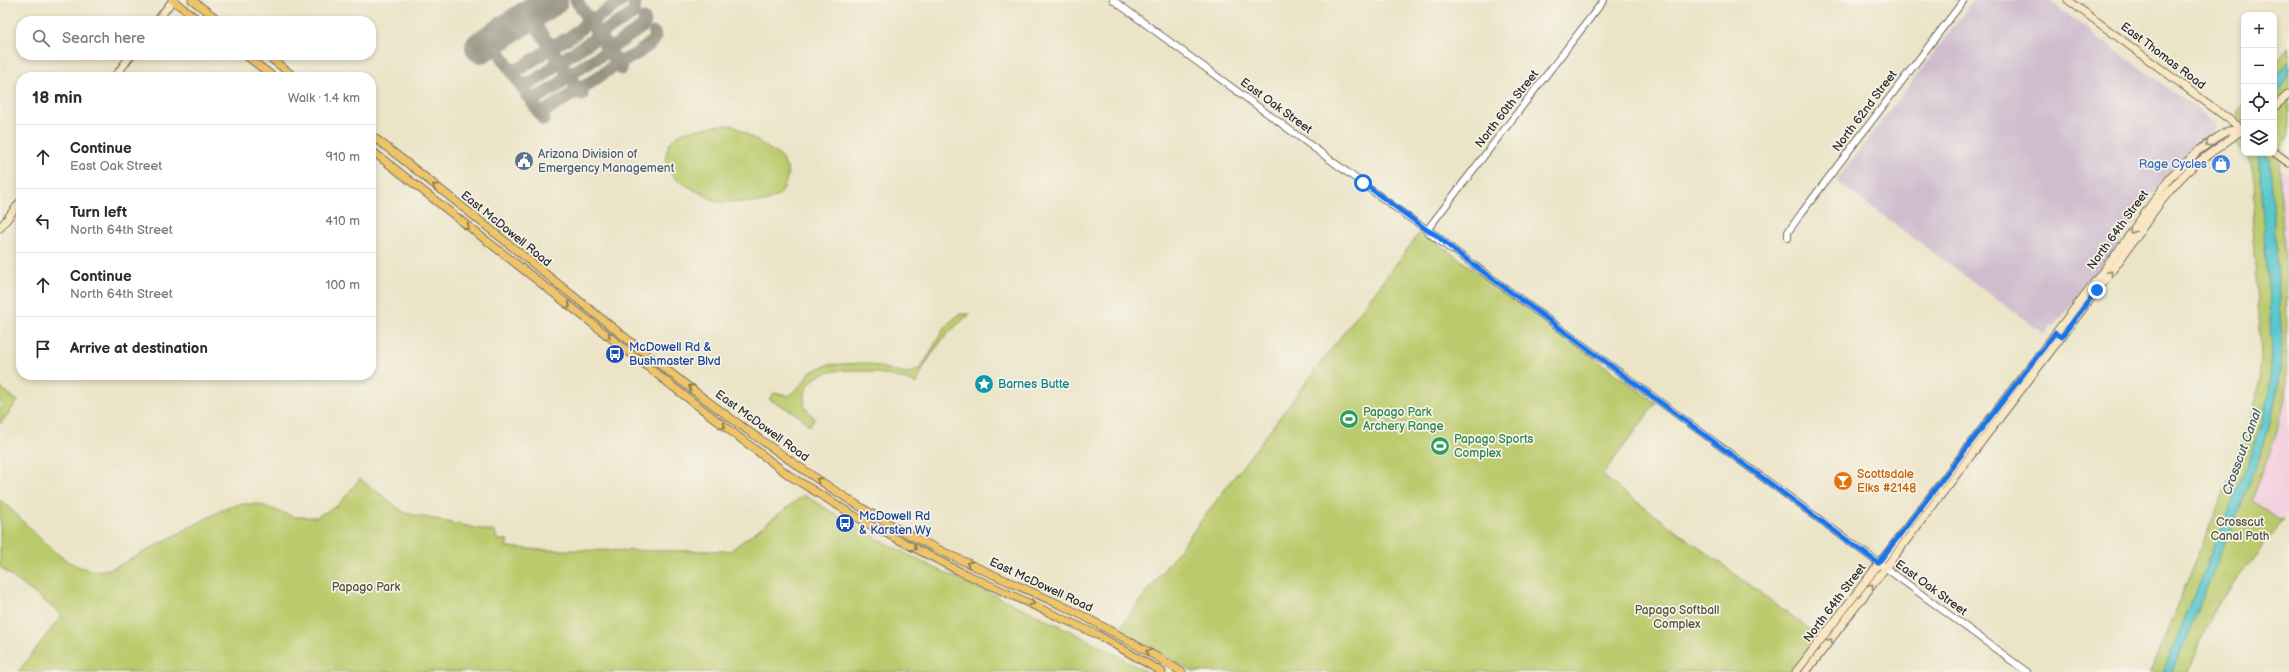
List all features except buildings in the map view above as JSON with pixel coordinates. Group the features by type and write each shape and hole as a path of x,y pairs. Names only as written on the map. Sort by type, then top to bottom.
{"main road":[{"path":"161,16 173,0 194,16"},
{"path":"192,0 213,16"},
{"name":"East Thomas Road","path":"2068,0 2241,128"},
{"path":"118,72 127,60"},
{"path":"252,60 267,72"},
{"path":"273,60 288,72"},
{"path":"2277,104 2289,94"},
{"name":"North 64th Street","path":"1806,672 2166,190 2182,166 2206,145 2228,131 2241,129"},
{"name":"East McDowell Road","path":"376,138 596,314 764,443 888,523 986,573 1064,606 1112,631 1182,672"},
{"name":"East McDowell Road","path":"376,154 680,394 761,455 820,495 868,524 952,567 1085,629 1162,672"},
{"path":"2277,154 2289,163"},
{"path":"0,228 16,207"},
{"name":"North 64th Street","path":"1796,672 1878,563 2058,335"},
{"path":"820,495 833,495 882,524 888,523"}],"street":[{"name":"East Oak Street","path":"1113,0 1427,230 1436,235 1455,251 2027,672"},
{"name":"North 60th Street","path":"1427,230 1604,0"},
{"name":"North 62nd Street","path":"1788,238 1788,232 1964,0"}],"shaded area":[{"path":"1974,0 2048,0 2083,26 2086,26 2096,36 2216,123 2211,137 2194,149 2155,191 2142,208 2138,209 2133,215 2134,220 2109,257 2055,325 2051,325 2044,334 1836,181"},
{"path":"2279,168 2289,175 2289,325 2286,275"},
{"path":"2289,362 2289,508 2280,520 2252,501 2286,395"}],"green space":[{"name":"Crosscut Canal Path","path":"2289,47 2289,135 2281,152 2280,162 2285,260 2287,352 2285,397 2275,436 2252,501 2280,520 2284,519 2215,608 2189,672 2150,672 2234,467 2252,415 2258,392 2261,359 2252,227 2255,200 2254,177 2252,167 2247,156 2277,156 2277,61"},
{"path":"2241,107 2241,149 2237,144 2238,111"},
{"path":"720,125 733,125 780,156 787,168 788,175 783,190 778,196 765,202 717,202 680,182 672,175 665,161 668,146 672,140 683,132"},
{"name":"Papago Sports Complex","path":"1421,231 1656,403 1602,476 1819,636 1792,672 1193,672 1119,629"},
{"path":"960,314 970,314 961,321 938,345 926,364 917,384 892,376 859,370 828,372 816,378 807,387 804,406 815,419 809,426 800,417 769,399 774,393 789,396 802,384 810,372 827,365 865,363 907,374 914,372 925,362 946,326"},
{"path":"0,387 18,401 0,424"},
{"name":"Papago Park","path":"360,479 405,513 495,532 497,540 508,540 506,547 541,550 730,551 804,495 903,552 1069,631 1147,672 18,672 62,615 0,567 0,500 53,551 68,561 84,568 100,570 118,566 222,510 240,504 258,504 295,517 316,517 337,506"}],"water":[{"path":"2289,61 2286,80 2277,93 2277,76"},
{"path":"2258,156 2266,156 2270,159 2282,338 2277,393 2264,442 2247,490 2172,672 2163,672 2261,426 2269,391 2271,365 2270,313"}],"taxiway":[{"path":"576,0 621,69"},
{"path":"586,16 594,19 623,0"},
{"path":"596,30 601,33 633,14 635,5"},
{"path":"529,15 582,95"},
{"path":"547,42 553,45 574,34 584,25 586,16"},
{"path":"605,45 613,47 642,27 645,23 644,19"},
{"path":"557,57 564,59 593,40 596,35 596,30"},
{"path":"614,58 619,62 639,52 649,45 655,37 654,33"},
{"path":"491,40 544,120"},
{"path":"509,68 518,70 545,52 548,48 547,42"},
{"path":"527,96 536,98 556,87 564,80 566,71 574,72 603,54 606,50 605,45"},
{"path":"518,81 524,85 539,78 554,66 557,61 557,57"},
{"path":"575,85 584,87 614,66 614,58"},
{"path":"537,110 542,113 574,93 575,85"}],"runway":[{"path":"481,47 552,0"}],"place":[{"name":"Arizona Division of Emergency Management","path":"524,161"},
{"name":"Rage Cycles","path":"2221,164"},
{"name":"McDowell Rd & Bushmaster Blvd","path":"615,354"},
{"name":"Barnes Butte","path":"984,384"},
{"name":"Papago Park Archery Range","path":"1349,419"},
{"name":"Papago Sports Complex","path":"1440,446"},
{"name":"Scottsdale Elks #2148","path":"1843,481"},
{"name":"McDowell Rd & Karsten Wy","path":"845,523"}],"route":[{"path":"1363,183 1427,230 1449,244 1455,251 1878,563 2055,333 2061,337 2097,290"}],"water label":[{"name":"Crosscut Canal","path":"2242,452"}],"park label":[{"name":"Papago Softball Complex","path":"1677,617"}]}
